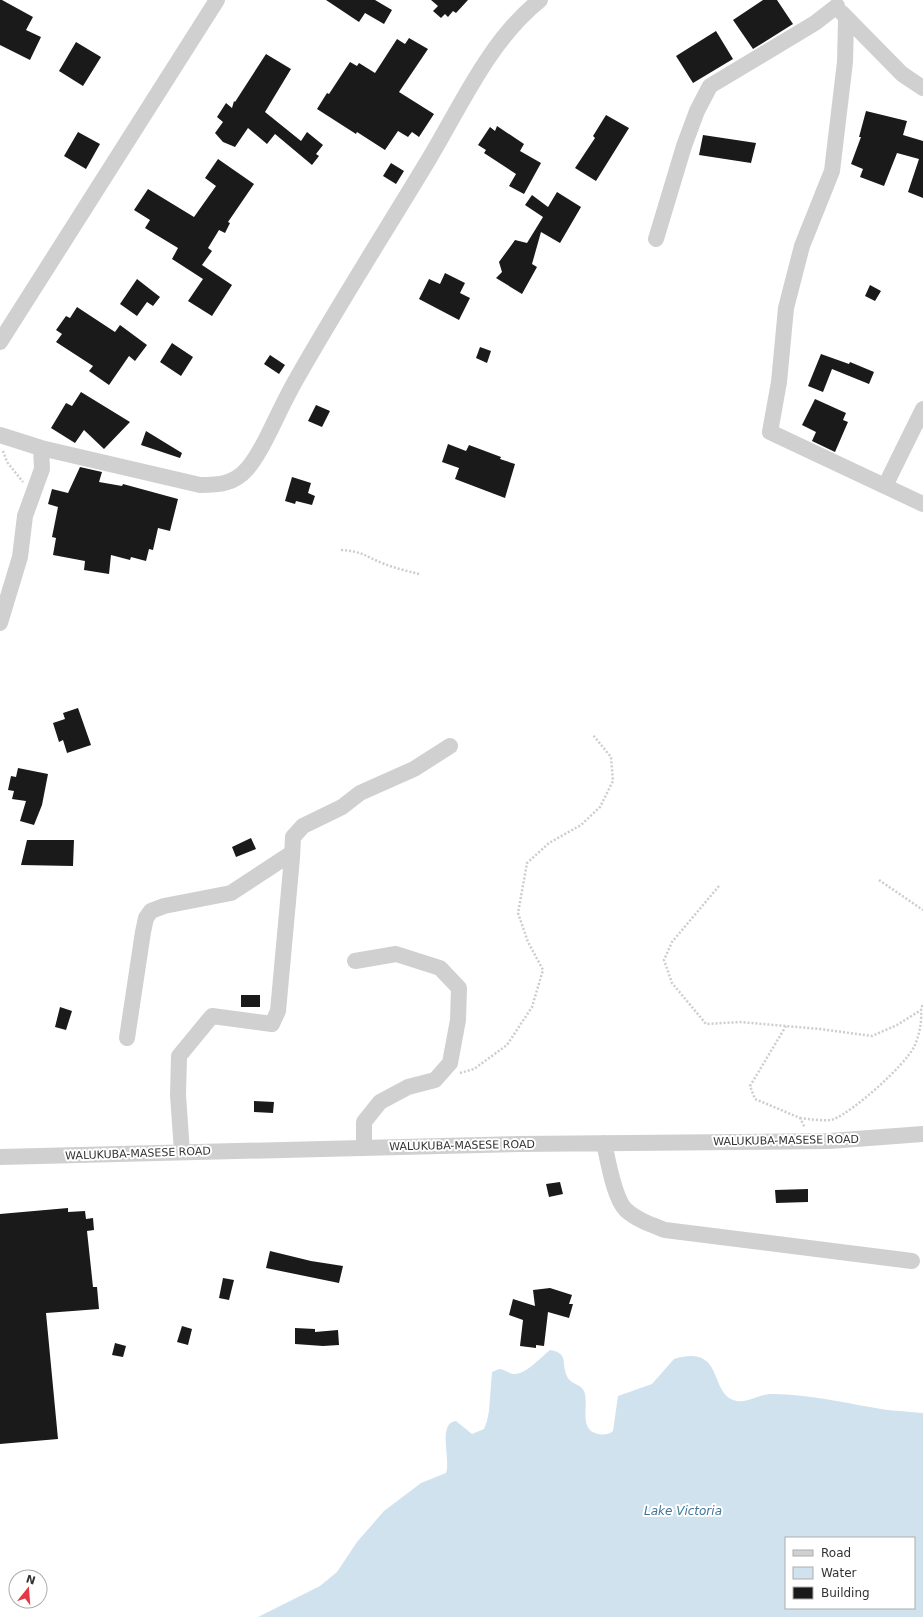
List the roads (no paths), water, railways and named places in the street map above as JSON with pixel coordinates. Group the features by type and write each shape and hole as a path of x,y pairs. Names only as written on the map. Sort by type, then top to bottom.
{"street":[{"path":"0,342 217,0"},
{"path":"0,435 41,448 200,485 217,485 234,481 247,470 257,456 296,380 352,284 429,159 485,64 506,33 540,0"},
{"path":"839,8 902,74 923,88"},
{"path":"656,239 684,146 697,111 710,86 839,8"},
{"path":"839,8 845,62 832,171 802,246 786,308 779,382 770,432 923,504"},
{"path":"885,486 923,409"},
{"path":"0,623 20,557 25,516 42,469 41,448"},
{"path":"182,1152 178,1095 179,1056 212,1016 272,1024 278,1011 293,837 303,826 342,807 360,793 414,769 450,746"},
{"path":"127,1038 143,932 146,918 151,911 164,906 232,893 292,853"},
{"path":"355,961 396,954 440,968 459,988 458,1020 450,1064 435,1080 408,1087 380,1102 364,1122 364,1147"},
{"name":"WALUKUBA-MASESE ROAD","path":"0,1157 364,1147 812,1141 923,1134"},
{"path":"604,1143 616,1193 626,1210 643,1222 665,1230 912,1261"}],"water":[{"name":"Lake Victoria","path":"550,1350 556,1351 560,1354 564,1360 568,1378 580,1386 584,1391 586,1400 586,1423 588,1428 592,1432 604,1435 613,1431 618,1396 652,1384 674,1359 690,1356 701,1358 708,1363 713,1370 721,1388 726,1395 733,1400 743,1401 767,1394 786,1394 815,1397 887,1410 923,1413 923,1617 258,1617 320,1586 337,1572 357,1542 384,1511 421,1483 446,1473 447,1428 450,1423 456,1421 472,1434 484,1429 489,1411 492,1372 499,1369 513,1374 518,1374 533,1365"}]}
